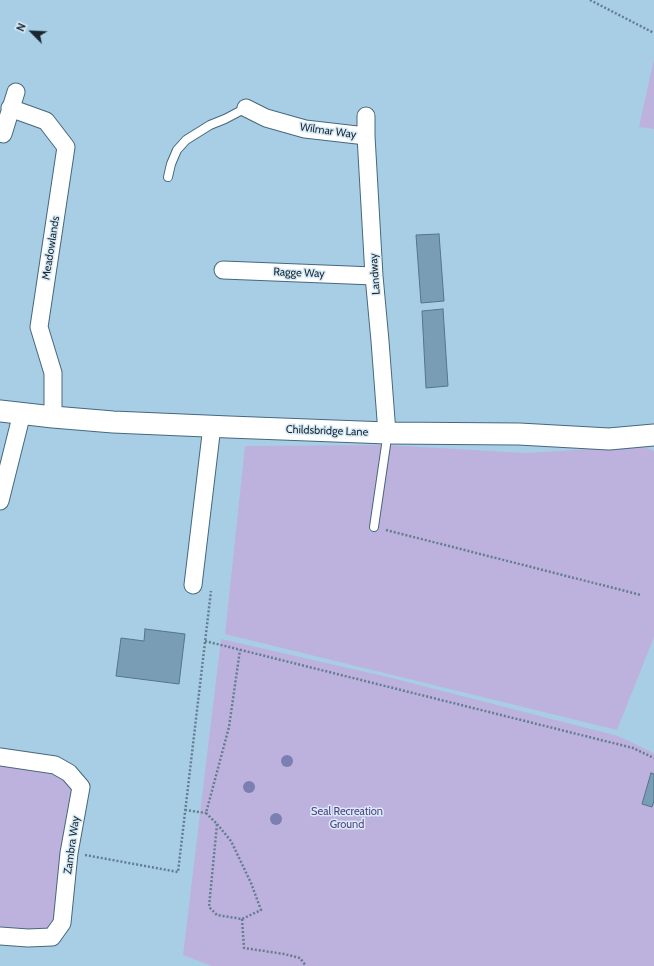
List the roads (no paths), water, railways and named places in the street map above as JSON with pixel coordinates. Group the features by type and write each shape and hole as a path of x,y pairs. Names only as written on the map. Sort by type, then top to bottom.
{"street":[{"path":"3,134 16,92"},
{"name":"Meadowlands","path":"10,108 46,121 66,147 39,327 53,373 53,417"},
{"name":"Wilmar Way","path":"246,108 266,118 305,130 366,136"},
{"name":"Landway","path":"366,116 374,276 387,433"},
{"name":"Ragge Way","path":"223,270 374,276"},
{"name":"Childsbridge Lane","path":"0,411 113,422 387,433 519,434 609,440 654,435"},
{"path":"0,501 22,413"},
{"path":"194,585 212,426"},
{"name":"Zambra Way","path":"0,757 55,765 69,773 81,787 69,853 62,923 52,937 28,938 0,936"}],"lane":[{"path":"168,177 171,164 177,150 186,140 210,125 246,108"},
{"path":"374,527 387,433"}],"park label":[{"name":"Seal Recreation Ground","path":"347,818"}]}
